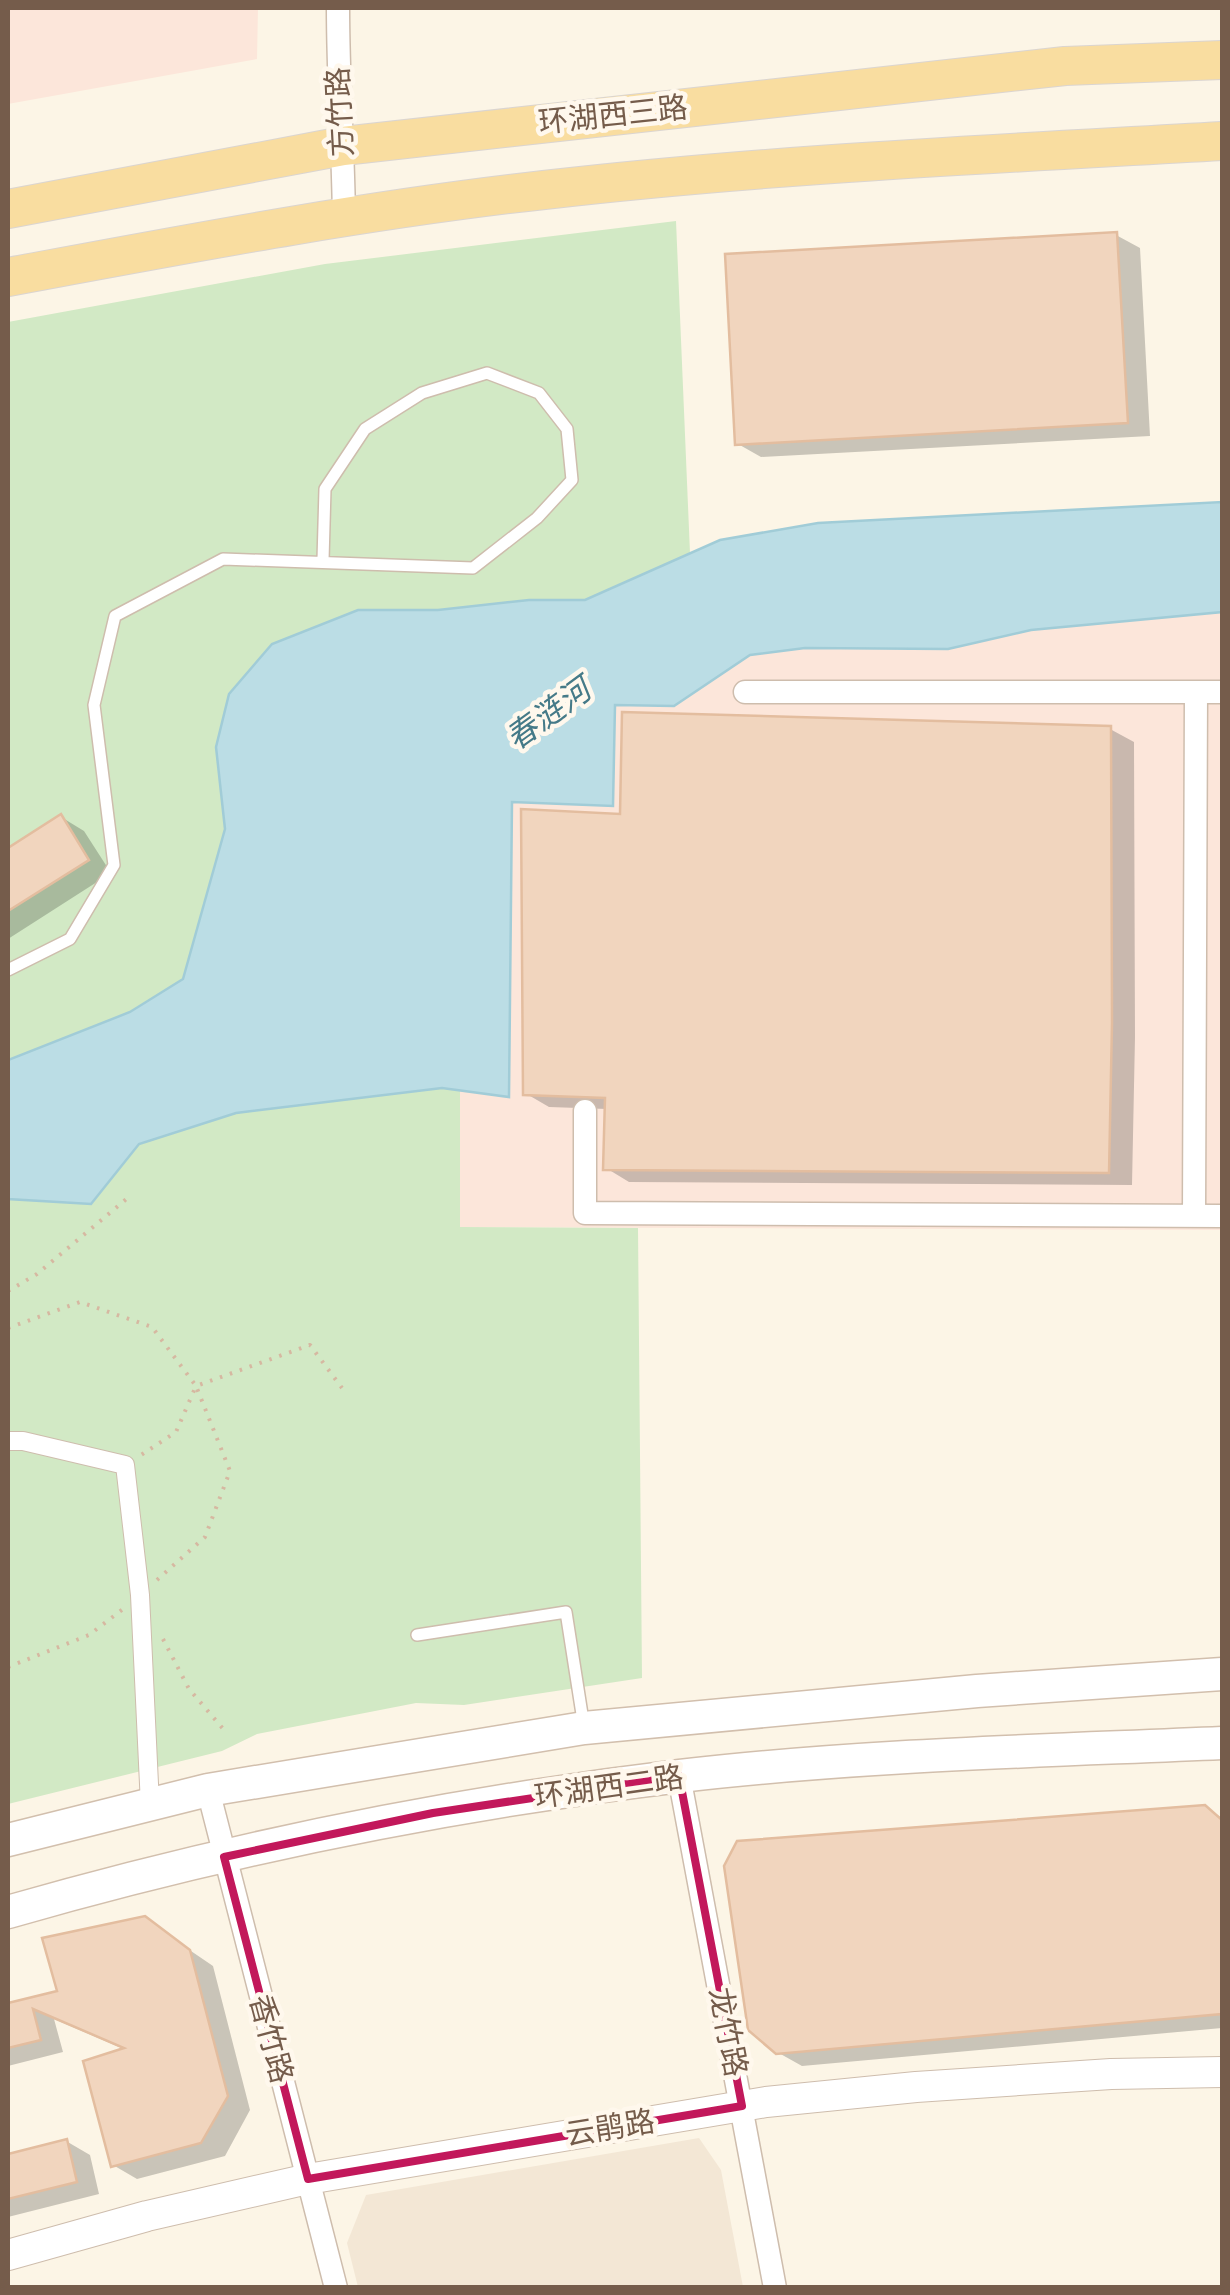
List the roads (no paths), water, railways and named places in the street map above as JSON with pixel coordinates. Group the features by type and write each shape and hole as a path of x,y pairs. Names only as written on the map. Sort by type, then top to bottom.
{"main road":[{"name":"环湖西三路","path":"8,208 343,146 1065,66 1222,60"},
{"path":"8,277 344,217 542,190 768,167 1222,141"},
{"name":"环湖西二路","path":"8,1840 208,1790 584,1728 1222,1674"},
{"name":"环湖西二路","path":"8,1912 224,1857 433,1813 680,1776 934,1756 1222,1743"}],"street":[{"name":"方竹路","path":"338,8 344,217"},
{"path":"745,692 1222,692"},
{"path":"1194,1216 1196,692"},
{"path":"585,1111 585,1213 1222,1216"},
{"path":"8,1442 23,1441 125,1466 140,1595 150,1804"},
{"name":"龙竹路","path":"680,1776 775,2288"},
{"name":"香竹路","path":"208,1790 336,2288"},
{"name":"云鹃路","path":"8,2255 147,2216 308,2179 742,2106 916,2087 1111,2074 1222,2072"}],"lane":[{"path":"8,970 70,939 114,866 94,704 115,616 223,558 473,568 538,518 572,480 568,429 539,393 486,373 422,393 366,429 325,490 323,560"},
{"path":"418,1635 566,1612 584,1728"}],"water":[{"name":"春涟河","path":"1222,502 1222,612 1031,630 948,649 805,648 750,655 674,706 615,705 613,806 512,802 509,1097 442,1088 236,1113 139,1144 91,1204 8,1199 8,1060 130,1012 183,979 225,829 216,747 229,694 272,644 358,610 438,610 529,600 585,600 720,540 818,523"}]}
